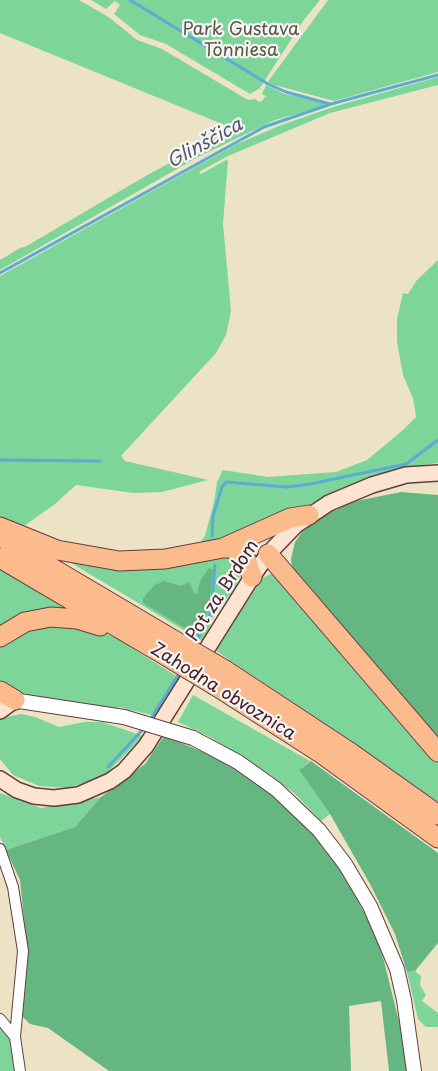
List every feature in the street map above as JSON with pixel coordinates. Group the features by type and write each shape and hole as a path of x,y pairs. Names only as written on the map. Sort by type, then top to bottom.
{"highway":[{"path":"223,548 290,518 309,514"},
{"path":"0,527 57,550 112,560 165,560 223,548 232,548 244,556 250,566 252,577"},
{"name":"Zahodna obvoznica","path":"0,538 220,678 351,753 438,815"},
{"path":"268,554 438,752"},
{"name":"Zahodna obvoznica","path":"0,558 127,632 173,649"},
{"path":"0,637 25,622 51,617 77,618 108,631 127,632"},
{"name":"Zahodna obvoznica","path":"220,678 438,838"}],"main road":[{"name":"Pot za Brdom","path":"0,779 18,790 34,796 64,798 94,789 124,771 155,734 268,554 309,514 339,498 389,479 438,473"},
{"path":"0,711 5,697"}],"street":[{"path":"5,697 124,717 193,738 232,759 276,789 319,830 345,864 370,906 397,969 404,1000 414,1071"},
{"path":"0,849 13,887 23,951 15,1037 20,1071"},
{"path":"0,1019 15,1037"}],"green space":[{"path":"0,0 79,0 110,18 137,40 162,49 248,100 256,99 258,102 262,101 266,96 262,94 266,85 285,94 324,103 324,106 275,120 198,157 0,270 0,260 232,128 0,33"},
{"name":"Park Gustava Tönniesa","path":"91,0 320,0 303,21 260,88 250,94 166,44 140,35 114,14 120,5 115,1 106,9"},
{"path":"328,0 438,0 438,72 334,101 267,83"},
{"path":"438,77 438,85 330,113 228,156 199,172 201,174 228,159 223,224 231,311 226,335 216,353 121,456 125,461 208,480 162,492 133,493 76,485 55,504 20,529 0,517 0,276 237,144 279,126 333,107"},
{"path":"438,260 438,463 401,468 373,475 237,538 199,544 205,536 217,482 223,470 268,477 336,472 367,460 416,417 413,398 403,375 397,342 397,319 403,293 408,294 417,280"},
{"path":"401,492 438,495 438,737 298,577 292,567 291,559 295,542 302,532 322,516 356,501"},
{"path":"221,556 232,557 242,569 237,585 212,618 208,633 202,641 66,560 88,566 111,567"},
{"path":"209,568 213,570 209,608 198,636 143,603 147,593 155,585 164,581 181,586 189,582 194,593 197,594 200,581"},
{"path":"0,570 68,610 0,632"},
{"path":"271,574 276,575 438,761 438,802 350,740 216,651 262,578"},
{"path":"28,626 88,626 116,638 181,679 159,717 119,707 116,710 32,696 0,686 0,643"},
{"path":"193,695 310,761 299,770 330,814 321,821 294,793 269,774 210,737 178,722"},
{"path":"21,714 35,717 59,727 84,722 102,722 143,736 108,772 93,780 67,788 39,786 13,775 0,759 0,720 5,717"},
{"path":"164,736 218,758 236,768 277,798 315,834 341,870 374,931 384,961 403,1038 407,1071 389,1071 381,1001 349,1006 351,1071 109,1071 48,1028 30,1024 22,1016 28,958 20,880 6,850 75,827 101,797 145,764"},
{"path":"311,761 438,853 438,943 415,971 407,972 395,934 370,884 330,814 299,770"},
{"path":"0,793 41,808 101,797 75,827 6,850 0,837"},
{"path":"415,971 421,976 420,985 426,995 422,1001 438,1013 438,1027 426,1027 418,1019 407,972"},
{"path":"0,1023 10,1039 17,1071 0,1071"}],"waterway":[{"path":"130,0 268,84 286,92 330,104"},
{"name":"Glinščica","path":"0,273 264,127 331,104 438,75"},
{"name":"Glinščica","path":"212,536 213,516 222,487 226,482 287,487 310,484 406,464 438,440"},
{"path":"0,460 100,461"},
{"path":"195,645 211,611 215,565"},
{"path":"150,720 180,672"},
{"path":"108,767 145,727"}]}
